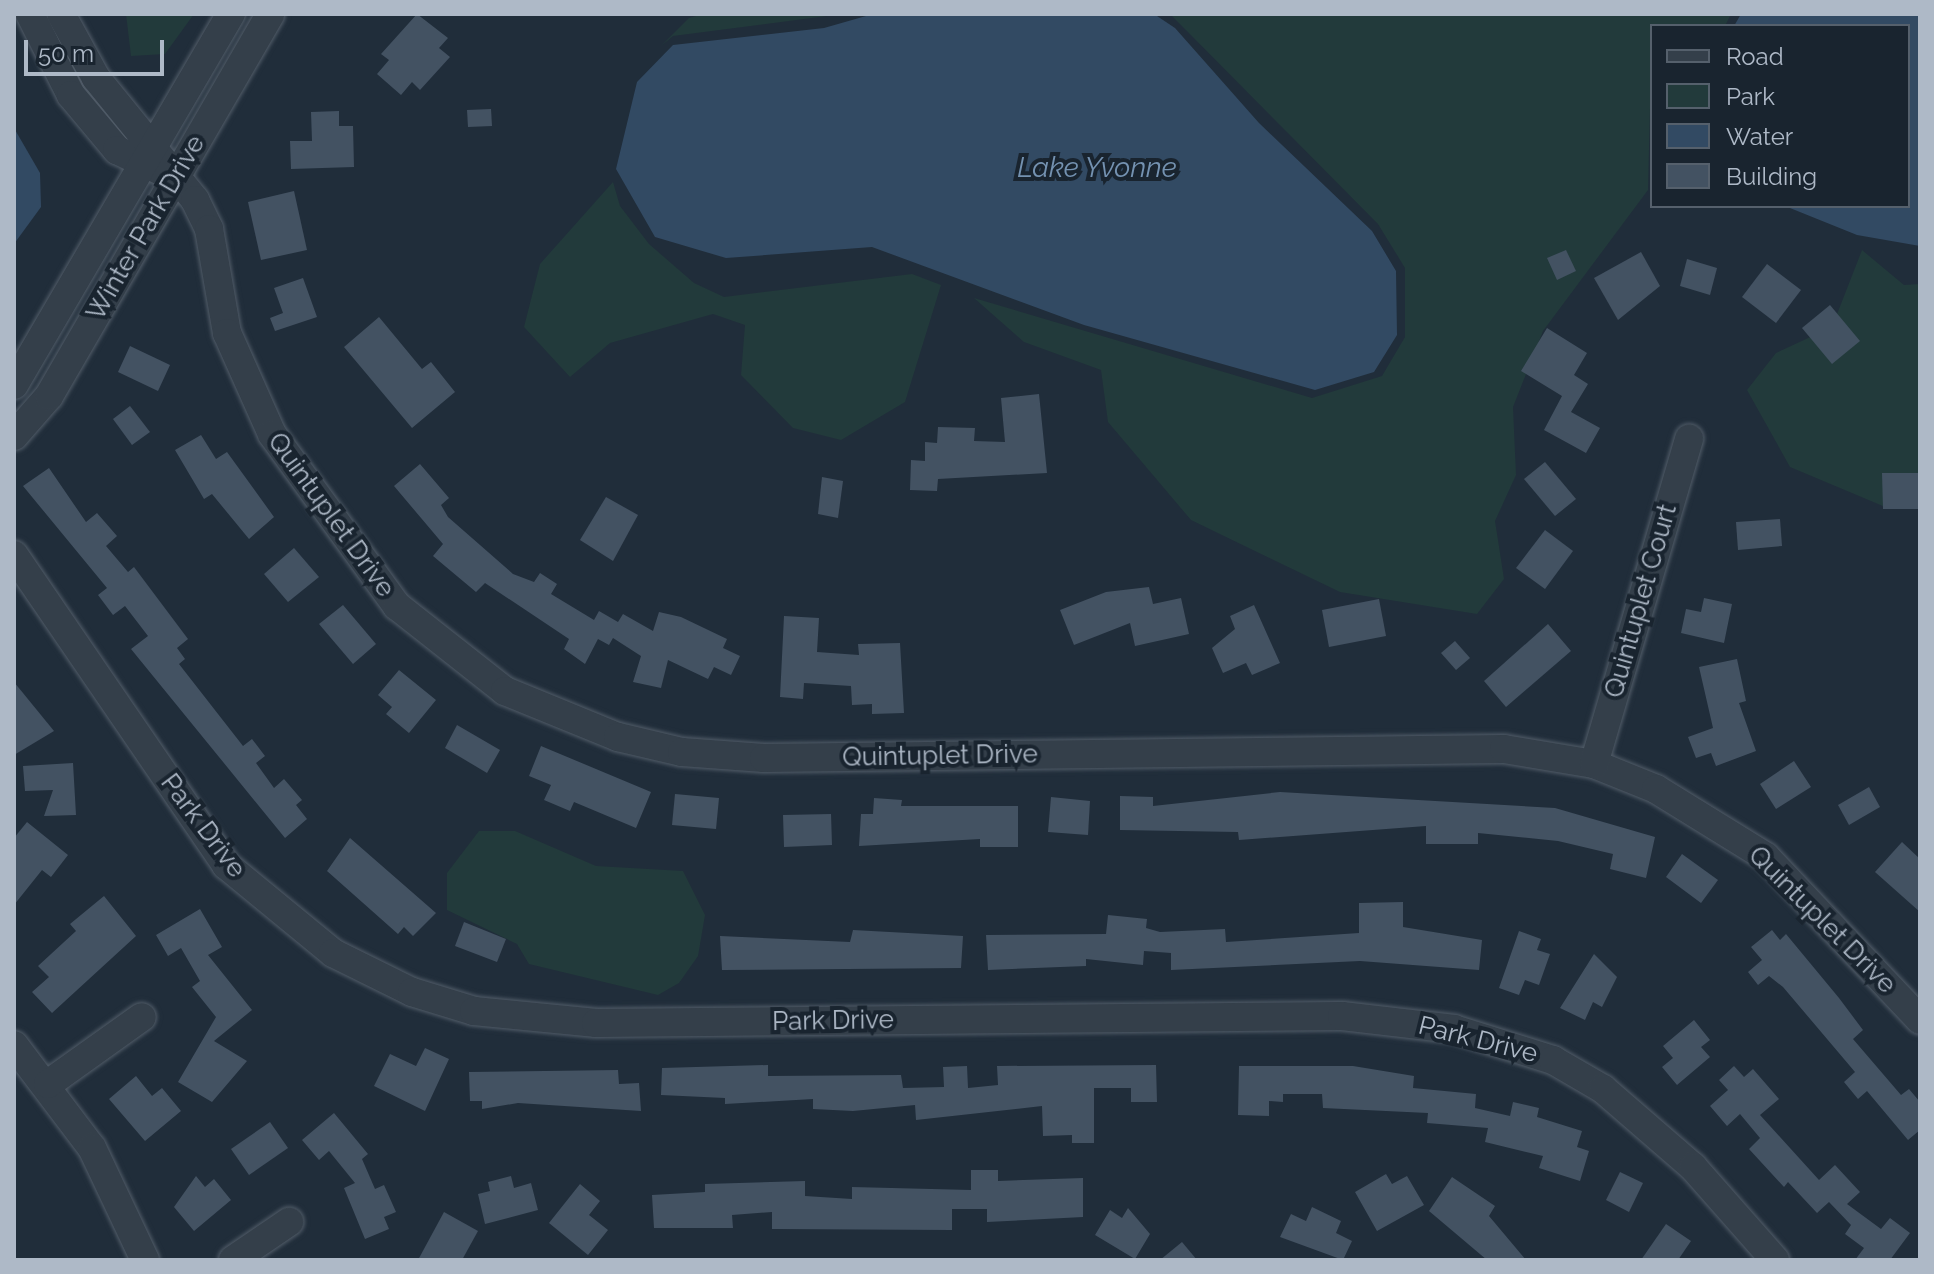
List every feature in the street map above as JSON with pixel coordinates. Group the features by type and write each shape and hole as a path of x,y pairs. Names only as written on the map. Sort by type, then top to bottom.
{"street":[{"path":"30,14 68,89 117,150 150,155"},
{"path":"61,14 96,78 150,155 175,176"},
{"name":"Winter Park Drive","path":"14,385 231,14"},
{"name":"Winter Park Drive","path":"14,436 49,396 270,14"},
{"path":"68,89 96,78"},
{"name":"Quintuplet Drive","path":"175,176 209,229 245,384 367,570 450,652 553,713 682,752 764,758 1504,749 1594,764 1656,789 1766,857 1920,1020"},
{"name":"Quintuplet Court","path":"1594,764 1689,439"},
{"name":"Park Drive","path":"14,555 226,865 333,953 412,992 474,1011 596,1023 1342,1016 1454,1029 1553,1060 1603,1089 1693,1167 1775,1260"},
{"path":"48,1084 142,1017"},
{"path":"14,1045 48,1084 92,1148 145,1260"},
{"path":"233,1260 289,1222"}],"green space":[{"path":"126,14 194,14 165,54 131,56"},
{"path":"703,14 842,14 673,36 661,46 689,18"},
{"path":"1170,14 1731,14 1726,24 1650,24 1648,190 1543,331 1513,407 1516,475 1495,521 1504,579 1477,614 1340,592 1191,520 1108,422 1101,370 1024,342 974,298 1312,398 1382,376 1405,337 1405,268 1378,224"},
{"path":"613,182 620,206 649,244 694,283 724,297 912,274 941,285 905,402 841,440 793,428 741,375 745,325 713,314 610,343 570,377 524,327 540,264"},
{"path":"1862,250 1904,285 1920,284 1920,504 1890,509 1790,467 1747,390 1776,353 1832,327"},
{"path":"479,831 515,831 596,866 683,871 705,915 698,956 679,983 658,995 529,964 517,944 447,910 447,873"}],"water":[{"name":"Lake Yvonne","path":"873,14 1154,14 1175,28 1259,123 1372,231 1396,271 1397,335 1374,372 1315,390 1084,325 872,247 726,258 655,237 616,169 637,82 673,45 824,28"},
{"path":"1741,14 1920,14 1920,246 1857,235 1790,208 1910,208 1910,24 1735,24"},
{"path":"14,128 40,173 41,207 14,244"}],"building":[{"path":"417,14 448,38 439,48 450,57 420,90 412,82 401,95 377,74 389,60 381,54"},
{"path":"491,109 492,126 468,127 467,110"},
{"path":"339,111 339,126 353,126 354,167 291,169 290,141 312,141 311,112"},
{"path":"294,191 307,250 261,260 248,202"},
{"path":"1566,250 1576,271 1557,280 1547,258"},
{"path":"1641,252 1660,286 1618,320 1594,278"},
{"path":"1687,259 1717,268 1710,295 1680,286"},
{"path":"1767,264 1801,290 1776,323 1742,297"},
{"path":"303,278 317,317 275,331 270,318 283,313 274,288"},
{"path":"1830,305 1860,341 1832,364 1802,328"},
{"path":"379,317 422,369 431,362 455,392 412,428 344,347"},
{"path":"1547,328 1587,353 1574,375 1588,384 1571,412 1600,428 1586,453 1544,430 1562,396 1521,371"},
{"path":"130,346 170,365 158,391 118,372"},
{"path":"1039,394 1047,473 938,479 937,491 910,490 911,460 925,461 925,442 937,443 938,427 975,428 974,441 1005,442 1001,398"},
{"path":"130,406 150,432 132,445 113,419"},
{"path":"201,435 216,459 227,452 274,517 249,539 212,494 204,499 175,450"},
{"path":"1545,462 1576,499 1555,516 1524,479"},
{"path":"420,464 449,498 441,505 448,517 513,574 534,582 540,573 557,584 551,594 594,620 599,611 618,622 623,614 653,631 659,612 681,617 727,639 723,648 740,656 731,675 714,667 708,679 668,660 661,688 633,682 641,656 613,638 609,645 598,639 585,664 564,649 569,639 485,583 476,592 433,556 443,544 394,486"},
{"path":"49,468 86,522 97,513 117,536 106,546 128,572 134,567 188,639 177,648 185,659 179,664 243,746 252,739 265,756 256,763 274,788 284,779 302,800 296,805 307,819 285,838 131,649 148,636 125,606 113,615 98,595 107,588 23,486"},
{"path":"1882,473 1918,473 1918,509 1883,509"},
{"path":"822,477 843,481 838,518 818,514"},
{"path":"606,497 638,515 613,561 580,540"},
{"path":"1780,519 1782,546 1738,550 1736,522"},
{"path":"1545,530 1573,551 1545,589 1516,568"},
{"path":"294,548 319,577 288,602 264,574"},
{"path":"1149,587 1153,604 1181,598 1189,634 1135,646 1130,623 1074,645 1060,610 1106,592"},
{"path":"1704,598 1732,604 1724,643 1681,633 1686,609 1701,612"},
{"path":"1379,599 1386,636 1329,647 1322,610"},
{"path":"343,605 376,644 353,664 319,624"},
{"path":"1254,605 1280,663 1252,675 1246,663 1223,673 1212,648 1235,629 1230,616"},
{"path":"784,616 819,618 817,652 859,655 858,644 900,643 904,713 872,714 872,704 852,705 851,686 804,683 803,699 780,697"},
{"path":"1548,624 1571,651 1506,707 1484,681"},
{"path":"1455,641 1470,658 1456,670 1441,653"},
{"path":"1737,659 1746,701 1739,703 1756,751 1716,766 1711,753 1696,758 1688,737 1713,728 1699,667"},
{"path":"399,670 436,700 409,733 386,714 392,707 378,695"},
{"path":"14,682 54,731 14,755"},
{"path":"457,725 500,750 487,773 445,748"},
{"path":"541,746 651,792 636,828 574,802 570,811 544,800 551,785 529,776"},
{"path":"1794,761 1811,787 1776,809 1760,784"},
{"path":"73,763 76,815 44,816 53,790 25,791 23,766"},
{"path":"1869,787 1880,807 1849,825 1838,805"},
{"path":"1280,792 1555,808 1655,837 1646,878 1610,869 1613,854 1558,841 1478,833 1478,844 1426,844 1426,826 1239,840 1238,832 1120,830 1120,796 1153,797 1153,806"},
{"path":"675,794 719,798 716,829 672,825"},
{"path":"1051,797 1090,801 1088,835 1048,832"},
{"path":"874,798 902,800 901,806 1018,806 1018,847 980,847 980,839 859,846 861,814 873,814"},
{"path":"831,814 832,845 784,847 783,815"},
{"path":"27,822 68,855 51,877 42,870 14,905 14,838"},
{"path":"350,838 436,913 413,936 404,927 398,934 327,871"},
{"path":"1902,842 1920,859 1920,912 1875,872"},
{"path":"1682,854 1718,880 1701,903 1666,877"},
{"path":"104,896 136,936 52,1013 32,992 49,977 38,966 76,931 70,924"},
{"path":"1403,902 1403,927 1482,940 1479,970 1360,961 1171,970 1171,953 1144,951 1143,965 1086,959 1086,966 988,970 986,935 1106,934 1108,915 1147,919 1146,928 1160,932 1225,929 1226,942 1359,933 1359,903"},
{"path":"200,909 222,947 208,955 252,1010 214,1041 247,1061 212,1102 178,1082 216,1017 192,987 200,981 181,948 168,956 156,935"},
{"path":"464,922 506,939 497,962 455,946"},
{"path":"853,930 963,936 961,968 722,970 720,936 850,942"},
{"path":"1772,930 1780,940 1786,934 1839,998 1863,1030 1853,1039 1901,1095 1909,1089 1920,1102 1920,1130 1908,1140 1867,1091 1858,1099 1844,1082 1855,1072 1783,987 1769,976 1758,985 1748,972 1762,960 1751,947"},
{"path":"1519,931 1541,939 1537,950 1550,954 1539,985 1525,980 1519,995 1499,988"},
{"path":"1594,954 1617,977 1602,1007 1593,1002 1585,1020 1560,1008"},
{"path":"1694,1020 1710,1040 1701,1047 1710,1057 1677,1085 1662,1067 1673,1058 1663,1046"},
{"path":"425,1048 449,1059 425,1111 374,1086 390,1054 416,1066"},
{"path":"768,1065 768,1076 901,1075 903,1088 944,1087 943,1067 967,1066 968,1088 998,1085 997,1066 1156,1065 1157,1102 1131,1102 1131,1088 1094,1088 1094,1143 1072,1143 1072,1135 1043,1136 1042,1106 916,1120 915,1105 853,1111 813,1109 813,1099 725,1104 725,1098 661,1095 662,1068"},
{"path":"1239,1066 1353,1066 1414,1076 1413,1088 1476,1094 1475,1108 1510,1116 1513,1102 1539,1108 1537,1117 1582,1131 1577,1147 1589,1151 1580,1181 1539,1168 1543,1156 1485,1142 1488,1128 1427,1123 1428,1113 1323,1108 1322,1094 1283,1094 1283,1102 1269,1101 1269,1116 1238,1115"},
{"path":"1734,1066 1744,1077 1753,1069 1779,1099 1760,1115 1819,1180 1835,1165 1860,1192 1847,1204 1881,1229 1890,1218 1910,1233 1890,1260 1855,1260 1864,1248 1845,1234 1851,1225 1829,1202 1817,1213 1788,1182 1784,1187 1749,1149 1760,1138 1740,1114 1727,1126 1710,1106 1728,1090 1719,1080"},
{"path":"618,1070 619,1084 639,1083 641,1111 518,1103 482,1109 482,1101 470,1101 469,1072"},
{"path":"136,1076 152,1096 162,1088 181,1111 145,1141 109,1099"},
{"path":"334,1113 368,1154 362,1159 375,1189 384,1185 396,1212 384,1217 389,1229 365,1239 344,1188 355,1183 329,1151 319,1160 302,1140"},
{"path":"270,1122 288,1148 249,1175 231,1149"},
{"path":"971,1170 998,1170 998,1181 1083,1178 1083,1217 987,1222 987,1209 952,1209 952,1230 772,1229 772,1212 732,1215 733,1228 654,1228 652,1195 705,1192 705,1184 805,1181 805,1196 852,1199 852,1187 971,1190"},
{"path":"1620,1172 1643,1183 1629,1212 1606,1200"},
{"path":"1386,1174 1392,1184 1407,1176 1424,1205 1377,1231 1355,1192"},
{"path":"196,1176 205,1187 214,1179 231,1200 194,1231 174,1207"},
{"path":"511,1176 514,1188 531,1183 538,1210 485,1224 478,1194 490,1191 488,1182"},
{"path":"1452,1177 1495,1206 1489,1216 1526,1260 1487,1260 1429,1211"},
{"path":"580,1184 600,1201 589,1215 608,1230 588,1255 549,1223"},
{"path":"1312,1207 1341,1221 1336,1233 1352,1241 1343,1260 1280,1237 1291,1214 1306,1221"},
{"path":"1128,1208 1150,1234 1135,1259 1095,1235 1110,1210 1122,1218"},
{"path":"444,1212 478,1231 462,1260 418,1260"},
{"path":"1666,1224 1691,1241 1678,1260 1641,1260"},
{"path":"1182,1242 1197,1260 1160,1260"}]}
